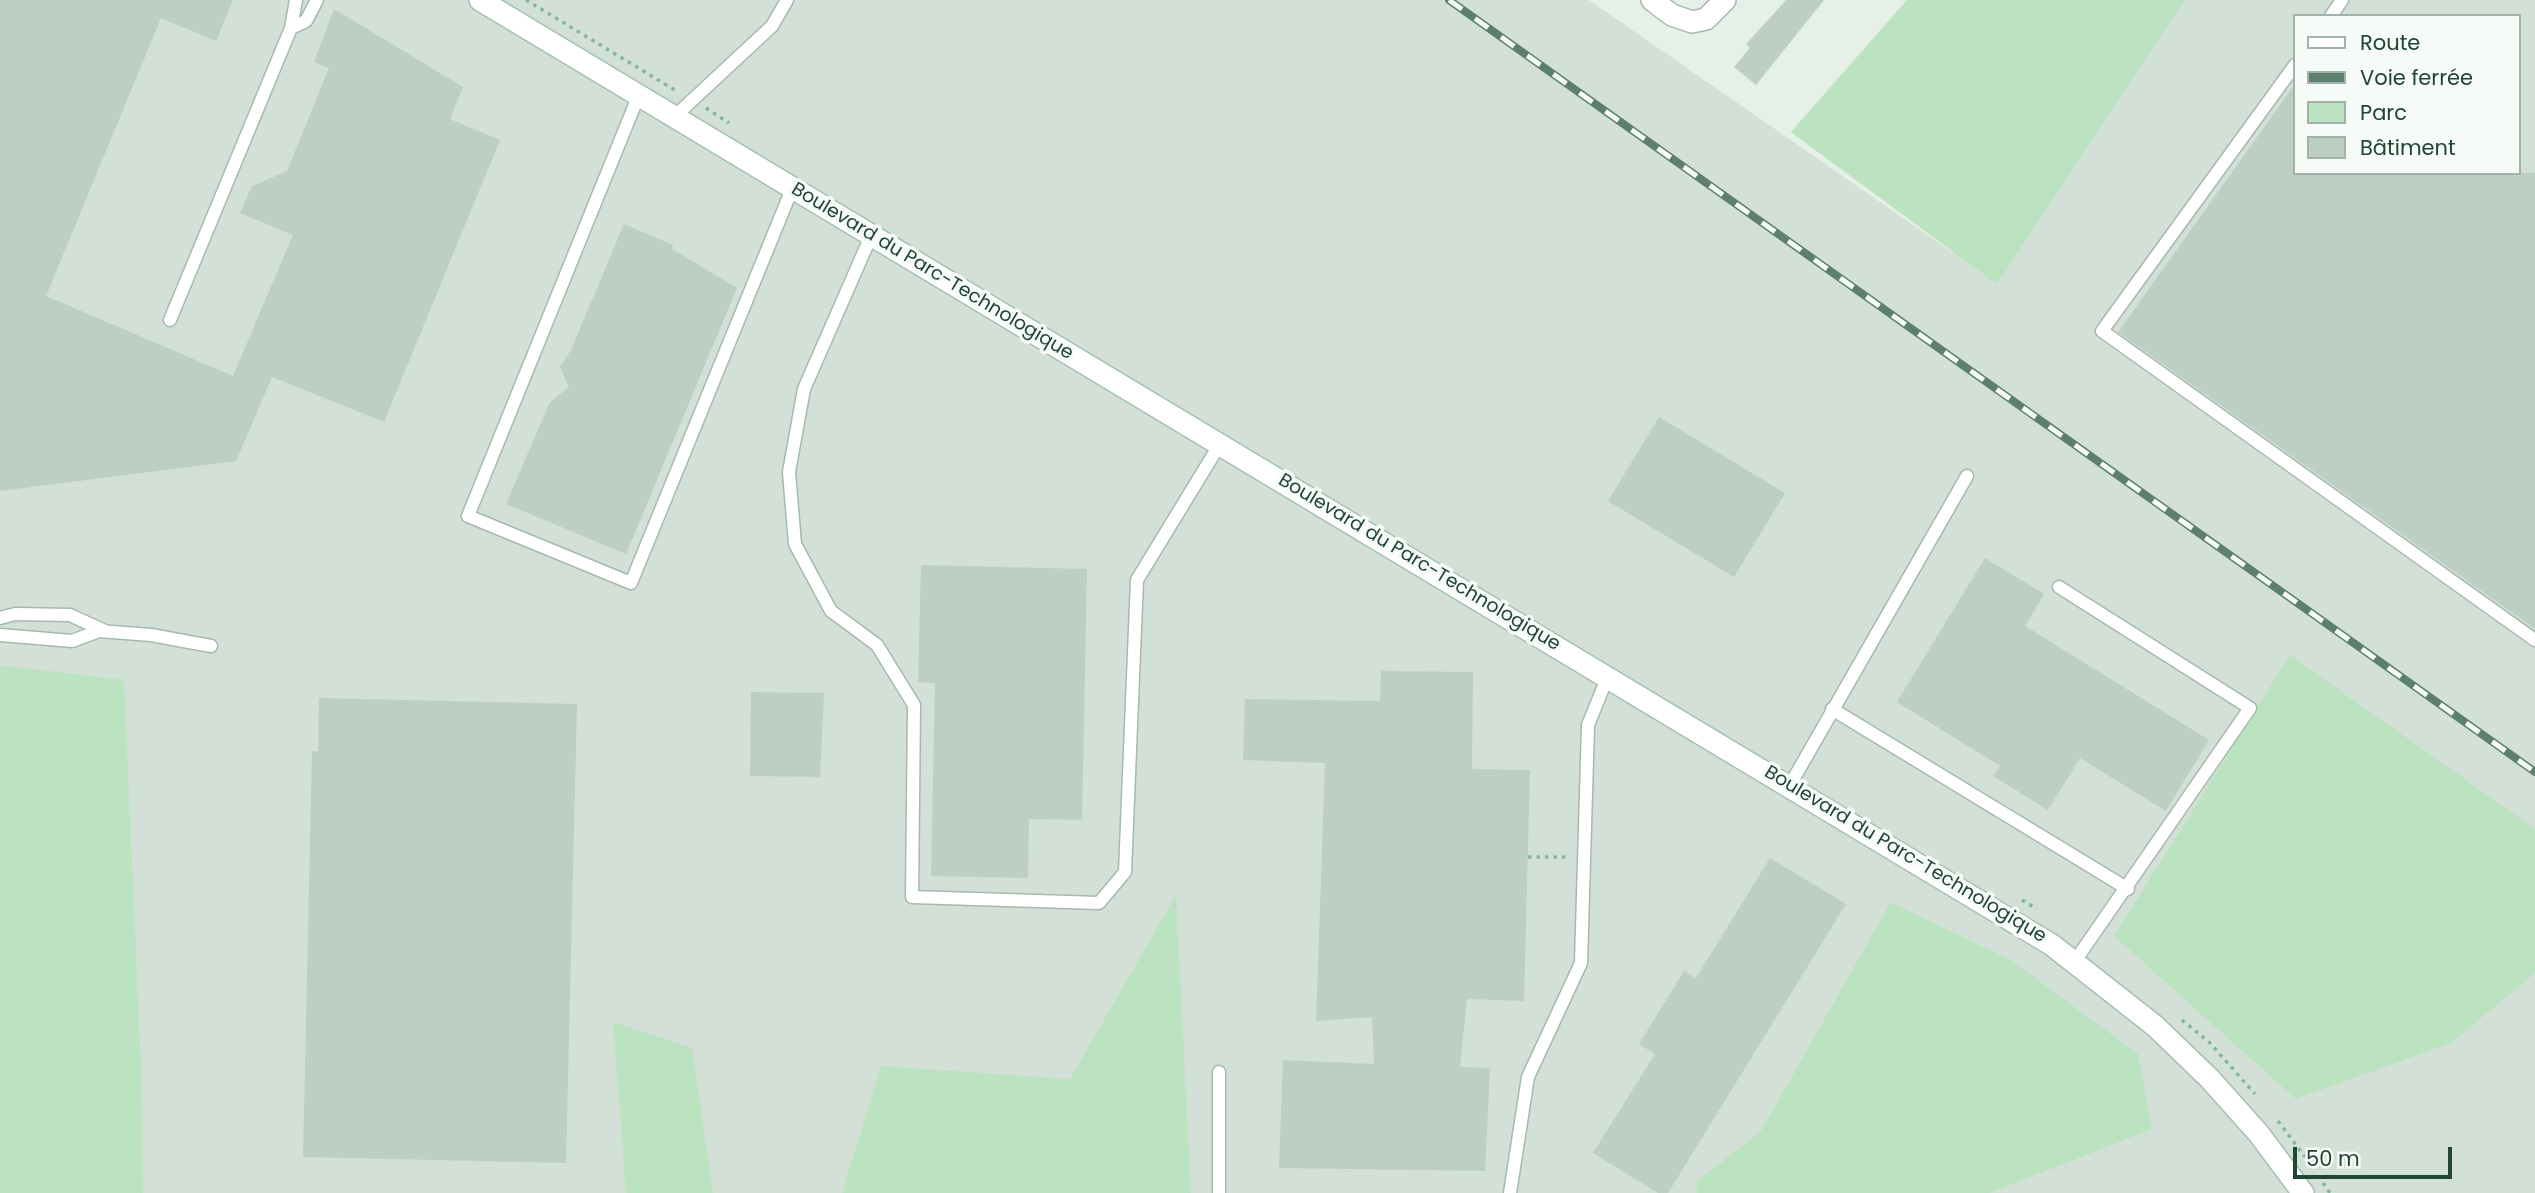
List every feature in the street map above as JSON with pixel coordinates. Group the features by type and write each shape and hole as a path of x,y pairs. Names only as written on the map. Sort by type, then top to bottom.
{"street":[{"name":"Boulevard du Parc-Technologique","path":"480,0 1790,785 1994,908 2075,961 2155,1026 2210,1079 2259,1134 2303,1193"},
{"path":"1651,0 1672,15 1692,22 1706,19 1726,0"}],"lane":[{"path":"170,320 291,28 296,0"},
{"path":"291,28 306,21 317,0"},
{"path":"673,118 772,26 787,0"},
{"path":"2294,66 2102,331 2535,640"},
{"path":"638,97 468,516 631,583 792,189"},
{"path":"871,236 804,389 789,471 794,544 831,611 877,645 914,705 912,897 1099,903 1125,872 1137,580 1220,444"},
{"path":"1790,785 1967,476"},
{"path":"2059,587 2250,708 2075,961"},
{"path":"0,618 15,614 70,615 105,632"},
{"path":"0,635 72,641 105,632 151,635 211,646"},
{"path":"1510,1193 1528,1077 1581,963 1588,725 1608,676"},
{"path":"1832,709 2127,889"},
{"path":"1219,1072 1219,1193"}],"path":[{"path":"1528,857 1564,857"}],"shaded area":[{"path":"0,0 1589,0 1965,261 1791,132 1907,0 2535,0 2535,1193 0,1193"}],"green space":[{"path":"1907,0 2185,0 1997,284 1791,132"},
{"path":"2290,655 2535,829 2535,973 2451,1043 2296,1099 2114,936"},
{"path":"0,665 124,680 142,1086 143,1193 0,1193"},
{"path":"1176,895 1191,1193 842,1193 881,1066 1070,1079"},
{"path":"1891,902 2012,961 2138,1054 2152,1129 1990,1193 1697,1193 1696,1182 1761,1131"},
{"path":"613,1022 692,1048 713,1193 626,1193"}],"building":[{"path":"0,0 233,0 216,41 161,18 46,296 233,376 293,235 240,213 252,186 287,171 329,68 314,62 334,9 463,87 450,119 500,140 384,422 272,377 236,461 0,491"},
{"path":"1786,0 1824,0 1756,85 1734,67 1750,48 1746,44"},
{"path":"2294,85 2294,175 2535,173 2535,629 2118,332"},
{"path":"624,224 673,245 672,249 737,288 626,554 506,504 550,402 569,387 560,367 571,350"},
{"path":"1659,417 1785,493 1734,577 1608,501"},
{"path":"1985,558 2044,594 2025,626 2209,740 2166,811 2080,758 2048,810 1993,776 2000,766 1897,702"},
{"path":"921,565 1087,569 1082,820 1029,819 1028,878 931,876 935,683 918,682"},
{"path":"1381,671 1473,672 1472,769 1530,770 1524,1001 1467,999 1460,1067 1490,1068 1485,1171 1279,1168 1283,1060 1374,1064 1372,1017 1316,1021 1325,763 1243,760 1245,699 1380,701"},
{"path":"751,692 824,693 820,777 750,776"},
{"path":"319,698 577,704 566,1163 303,1157 312,751 318,751"},
{"path":"1770,858 1846,904 1668,1193 1658,1193 1593,1153 1655,1054 1639,1044 1684,971 1696,978"}],"railway":[{"path":"1449,0 2535,772"}]}
